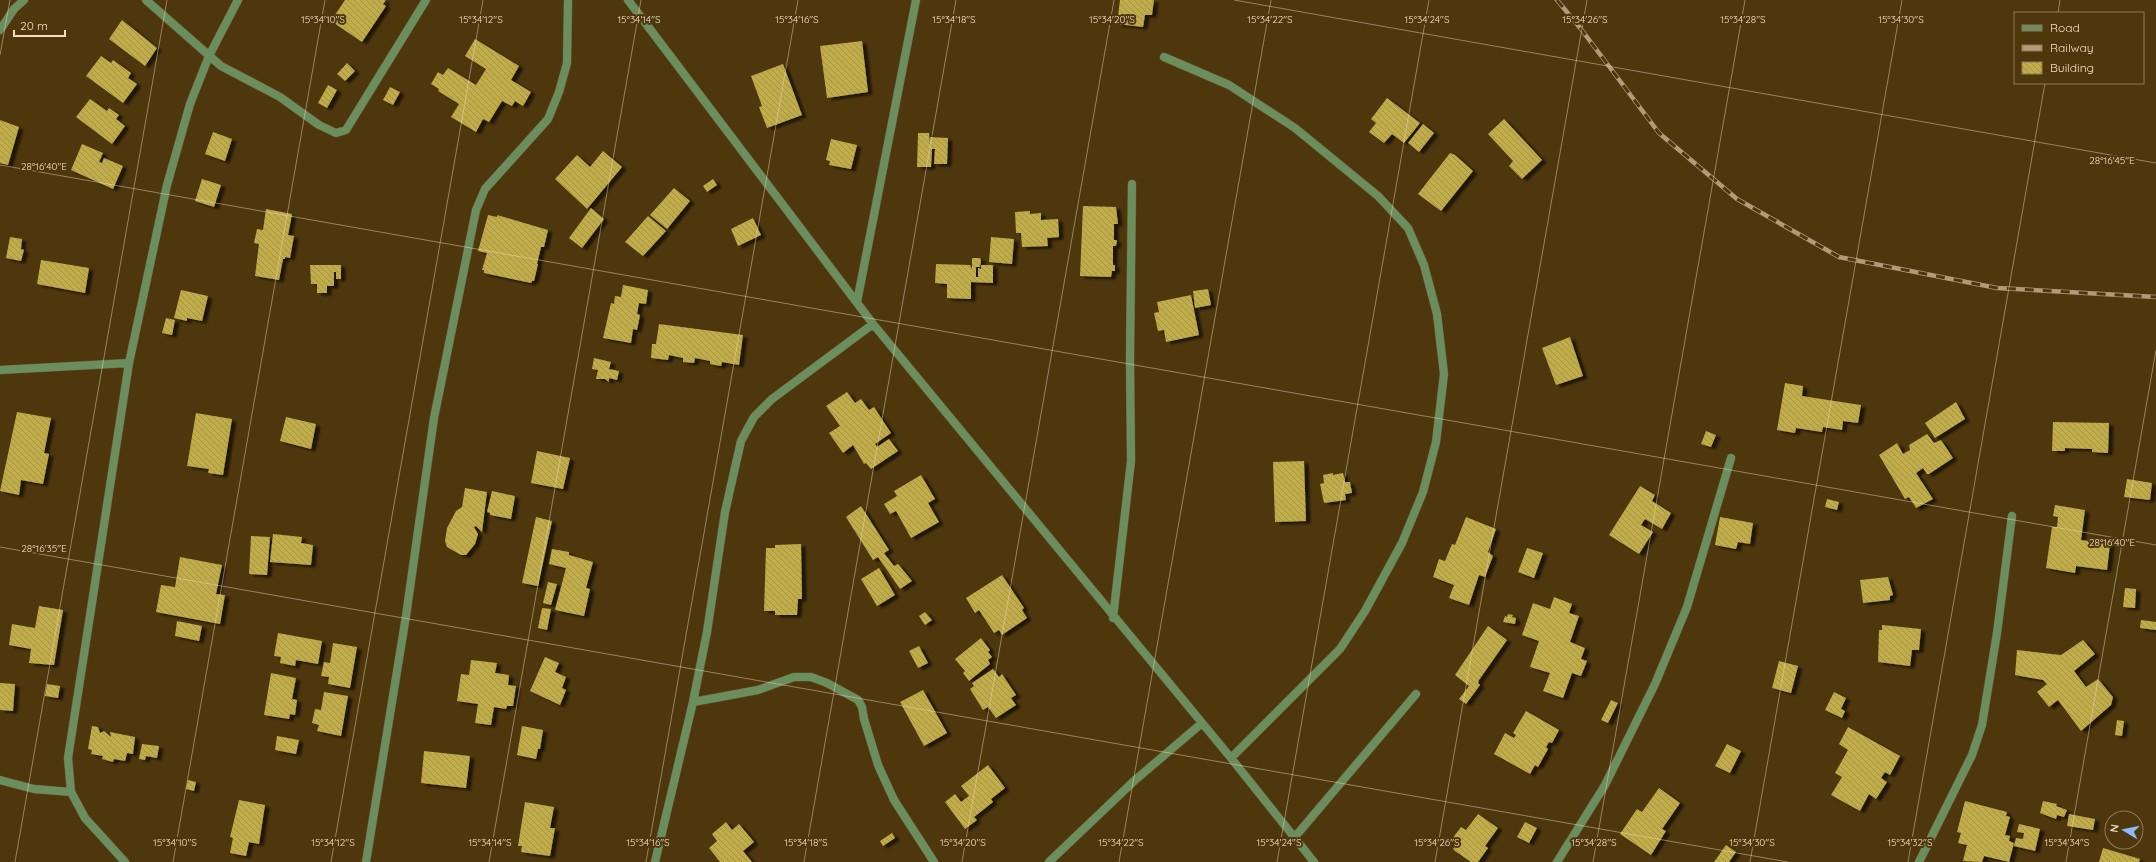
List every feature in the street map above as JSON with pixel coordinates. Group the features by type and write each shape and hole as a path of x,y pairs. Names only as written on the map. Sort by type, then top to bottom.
{"street":[{"path":"0,30 14,9 24,0"},
{"path":"146,0 221,66 280,97 319,125 336,133 346,130 426,0"},
{"path":"125,862 85,818 71,792 68,758 129,363 167,184 190,104 209,56 238,0"},
{"path":"366,862 406,616 434,418 476,210 485,189 548,119 559,92 567,63 568,0"},
{"path":"628,0 873,324 1231,758 1314,862"},
{"path":"857,302 916,0"},
{"path":"1164,58 1229,85 1295,128 1378,196 1408,228 1424,265 1435,306 1444,374 1436,442 1423,492 1402,543 1365,611 1340,649 1231,758"},
{"path":"1114,618 1132,461 1130,358 1132,184"},
{"path":"655,862 693,702 707,632 725,512 741,441 754,417 772,399 873,324"},
{"path":"0,370 129,363"},
{"path":"1557,862 1605,785 1655,684 1687,607 1731,458"},
{"path":"1919,862 1972,755 1982,725 1997,633 2012,516"},
{"path":"693,702 758,690 794,677 805,677 827,683 858,700 862,707 864,719 878,765 894,800 934,862"},
{"path":"1294,838 1416,694"},
{"path":"1049,862 1134,781 1202,723"},
{"path":"0,780 34,788 71,792"}],"building":[{"path":"345,0 386,0 383,4 386,6 362,42 331,21"},
{"path":"1120,0 1154,0 1152,15 1145,15 1143,27 1117,24"},
{"path":"122,20 157,48 145,66 109,39"},
{"path":"475,39 519,66 511,80 531,92 523,106 515,101 512,106 502,101 489,122 483,119 476,132 451,117 459,104 438,91 439,89 431,84 438,72 443,75 448,68 476,85 486,69 465,56"},
{"path":"862,41 868,92 827,98 820,46"},
{"path":"101,56 111,63 113,60 131,73 128,78 137,84 123,103 86,76"},
{"path":"347,63 355,71 345,81 337,74"},
{"path":"783,64 802,115 767,128 759,107 762,106 751,76"},
{"path":"328,85 337,90 327,108 318,103"},
{"path":"390,87 400,92 393,105 383,100"},
{"path":"1387,98 1420,123 1404,143 1392,134 1384,143 1369,132 1376,123 1371,119"},
{"path":"90,99 107,111 109,108 119,115 116,119 125,126 112,144 76,117"},
{"path":"1504,119 1542,160 1522,179 1509,166 1513,161 1488,134"},
{"path":"0,120 19,127 8,165 0,163"},
{"path":"1423,124 1434,133 1419,152 1408,143"},
{"path":"213,132 232,139 225,161 205,154"},
{"path":"918,133 929,133 930,145 930,137 948,138 947,164 934,164 935,149 932,149 931,167 917,167"},
{"path":"831,139 857,145 851,169 829,165 830,161 826,160"},
{"path":"82,144 103,153 99,162 102,163 104,158 123,166 113,189 71,170"},
{"path":"603,151 622,167 587,209 555,179 577,155 590,167"},
{"path":"1450,153 1455,155 1473,171 1441,211 1418,194"},
{"path":"202,179 221,185 214,207 195,201"},
{"path":"713,179 717,185 707,192 703,186"},
{"path":"674,188 690,201 667,229 650,215"},
{"path":"1083,206 1116,207 1118,224 1114,224 1114,240 1117,240 1116,246 1113,246 1113,265 1115,265 1115,271 1112,271 1111,277 1080,276"},
{"path":"591,208 604,219 582,248 569,238"},
{"path":"266,209 292,214 288,235 294,236 290,258 285,257 285,259 283,259 279,280 255,276 259,244 254,243 257,229 263,230"},
{"path":"1030,211 1030,214 1041,213 1041,220 1058,219 1059,237 1047,238 1048,246 1022,247 1021,233 1016,233 1015,212"},
{"path":"488,215 497,217 497,215 548,230 544,247 541,247 534,281 531,283 484,273 484,270 482,270 487,253 478,251"},
{"path":"648,216 666,231 643,256 625,242"},
{"path":"753,218 761,235 738,246 731,229"},
{"path":"10,237 22,239 21,249 24,250 21,261 6,258"},
{"path":"991,237 1014,239 1012,264 989,262"},
{"path":"972,258 980,258 981,260 980,267 976,267 976,277 978,277 978,268 981,269 981,265 993,265 993,283 971,282 971,299 947,298 947,284 935,283 936,264 970,265 972,269"},
{"path":"41,260 89,268 85,293 37,284"},
{"path":"310,265 341,265 341,279 336,279 336,272 334,272 334,286 327,286 327,293 317,293 317,284 311,284"},
{"path":"623,285 648,290 646,304 639,303 637,314 640,315 637,330 633,329 631,343 603,338 611,303 614,304 615,296 621,297"},
{"path":"1208,289 1211,305 1195,308 1193,291"},
{"path":"181,290 208,296 202,321 187,318 187,321 174,318"},
{"path":"1191,295 1199,335 1166,342 1164,330 1158,331 1154,313 1159,312 1157,302"},
{"path":"166,318 175,320 172,335 162,333"},
{"path":"659,324 743,335 739,365 722,362 721,366 710,364 710,361 695,358 694,363 683,362 683,358 669,355 668,360 651,358 652,344 656,344"},
{"path":"1570,337 1583,376 1556,385 1542,348"},
{"path":"594,358 611,362 609,369 619,371 617,380 609,378 609,382 605,379 596,379 598,370 592,369"},
{"path":"1785,383 1803,386 1802,396 1861,405 1858,423 1843,421 1842,430 1823,427 1822,432 1796,428 1795,433 1777,430"},
{"path":"847,392 855,403 861,399 869,410 874,407 891,433 875,444 877,447 889,439 898,451 871,469 866,463 864,464 853,445 843,453 829,433 840,426 826,406"},
{"path":"1956,402 1965,419 1935,438 1925,423"},
{"path":"17,412 51,418 44,453 49,454 43,484 21,480 19,495 0,491"},
{"path":"196,413 232,419 223,475 208,473 209,469 187,466"},
{"path":"286,417 316,424 311,449 280,441"},
{"path":"2053,422 2109,423 2108,453 2092,452 2092,449 2065,448 2065,451 2052,451"},
{"path":"1706,431 1716,435 1711,447 1701,444"},
{"path":"1927,434 1934,443 1941,440 1953,458 1929,474 1927,474 1923,468 1916,473 1933,499 1916,508 1909,497 1905,499 1879,455 1897,443 1903,454 1910,450 1909,445"},
{"path":"537,451 570,458 563,489 531,483"},
{"path":"1304,461 1306,521 1275,522 1273,462"},
{"path":"1333,473 1333,475 1343,473 1345,482 1350,482 1352,493 1345,494 1346,500 1324,503 1320,484 1324,483 1323,475"},
{"path":"921,475 935,499 928,503 939,522 911,538 896,511 890,514 884,504 897,496 894,491"},
{"path":"2127,479 2152,483 2150,500 2124,497"},
{"path":"1640,486 1655,495 1652,501 1671,513 1662,529 1645,519 1641,525 1653,532 1639,554 1609,535"},
{"path":"465,488 487,492 482,532 476,526 474,527 478,534 475,544 466,555 461,555 447,547 445,541 447,528 456,511 462,507"},
{"path":"492,491 515,496 511,519 490,515 490,513 487,512"},
{"path":"1827,499 1839,502 1837,510 1825,507"},
{"path":"2055,505 2085,510 2081,540 2110,544 2107,570 2076,566 2075,573 2046,568 2052,527 2057,527 2058,517 2053,516"},
{"path":"861,506 889,550 884,553 894,566 898,564 912,581 900,589 878,557 873,560 846,517"},
{"path":"536,517 552,521 538,586 522,583"},
{"path":"1466,517 1496,529 1488,552 1493,556 1485,577 1479,575 1469,605 1449,598 1454,585 1433,577 1439,559 1445,561 1452,544 1455,545"},
{"path":"1720,517 1753,523 1750,544 1738,542 1736,549 1715,545"},
{"path":"273,534 302,537 301,543 313,545 311,565 270,562"},
{"path":"251,536 270,537 267,575 249,574"},
{"path":"801,544 802,599 798,599 797,615 775,615 775,611 764,611 766,548 775,548 775,545"},
{"path":"1527,548 1543,553 1534,578 1518,572"},
{"path":"552,549 569,552 569,555 593,562 586,588 590,589 584,616 555,610 566,568 549,564"},
{"path":"180,557 222,565 216,594 225,595 220,624 156,612 161,585 175,587"},
{"path":"879,568 895,595 877,606 861,579"},
{"path":"1002,575 1024,608 1022,610 1027,618 1002,635 999,630 994,633 979,610 975,613 966,598"},
{"path":"1888,577 1893,595 1890,596 1890,600 1863,603 1860,580"},
{"path":"548,582 557,584 551,605 543,603"},
{"path":"2125,588 2136,589 2135,608 2123,607"},
{"path":"1554,597 1572,604 1569,613 1579,616 1570,642 1585,648 1581,659 1587,661 1581,676 1572,673 1563,698 1543,691 1550,673 1530,667 1539,641 1522,635 1533,603 1550,609"},
{"path":"39,606 63,610 54,665 29,663 31,649 9,645 12,624 35,628"},
{"path":"542,608 551,609 547,630 538,628"},
{"path":"925,612 932,620 925,625 919,616"},
{"path":"1508,614 1513,615 1512,617 1516,618 1515,624 1503,622 1505,616 1507,617"},
{"path":"2141,620 2156,622 2156,630 2140,628"},
{"path":"177,621 202,626 199,641 175,636"},
{"path":"1882,625 1921,629 1919,650 1912,650 1910,666 1878,662 1879,630 1882,630"},
{"path":"1488,626 1507,640 1479,680 1478,683 1480,685 1466,704 1459,699 1469,686 1455,675"},
{"path":"278,633 322,641 318,664 296,660 295,666 280,663 281,657 274,656"},
{"path":"981,638 990,650 988,652 992,657 988,660 990,664 969,681 963,673 965,671 955,659"},
{"path":"2083,640 2095,654 2074,671 2086,687 2098,679 2113,697 2111,705 2081,731 2058,700 2049,707 2037,692 2047,684 2043,680 2015,675 2017,650 2061,655"},
{"path":"333,643 357,647 350,688 328,684 329,677 321,676 324,662 330,663"},
{"path":"919,646 928,663 918,668 909,651"},
{"path":"545,657 559,663 555,672 566,677 562,688 566,690 560,705 530,691"},
{"path":"471,660 497,663 495,673 509,675 508,685 516,686 513,706 507,706 506,709 494,707 491,725 475,723 478,704 457,701 461,674 469,675"},
{"path":"1779,661 1798,666 1791,693 1772,688"},
{"path":"993,669 999,677 1002,674 1016,695 1011,698 1016,705 996,718 988,707 983,710 970,689 974,686 972,683"},
{"path":"271,673 296,678 292,699 297,700 295,715 290,714 289,719 264,715"},
{"path":"0,683 15,684 13,711 0,710"},
{"path":"47,684 60,686 58,698 45,696"},
{"path":"923,690 947,733 924,746 900,702"},
{"path":"324,692 348,696 341,736 317,731 319,725 312,723 315,709 321,710"},
{"path":"1834,692 1846,698 1841,709 1845,711 1842,718 1825,710"},
{"path":"1611,700 1618,703 1608,723 1601,720"},
{"path":"1526,711 1559,730 1552,743 1549,742 1546,747 1548,749 1538,767 1535,765 1530,774 1494,754 1505,733 1514,738 1516,735 1513,733"},
{"path":"2117,720 2124,721 2122,736 2115,735"},
{"path":"92,726 98,727 100,733 104,731 111,737 110,732 135,737 133,754 127,753 125,761 114,759 113,762 102,759 103,756 91,754 92,750 88,749"},
{"path":"522,726 543,730 540,749 538,749 536,759 517,755"},
{"path":"1848,727 1900,756 1890,775 1885,772 1881,778 1887,782 1876,799 1869,794 1860,811 1831,795 1842,777 1835,773 1848,750 1839,744"},
{"path":"277,736 299,740 296,754 275,750"},
{"path":"142,744 159,746 157,758 146,756 145,760 139,759"},
{"path":"1727,744 1741,751 1730,773 1715,766"},
{"path":"424,751 470,756 466,788 421,783"},
{"path":"988,765 1005,788 991,799 993,802 974,817 977,820 965,829 945,802 955,794 961,802 969,796 961,786"},
{"path":"188,780 196,782 194,791 186,789"},
{"path":"1659,788 1680,803 1662,829 1666,831 1651,855 1620,834 1637,809 1642,812"},
{"path":"239,800 265,805 259,844 249,842 246,856 230,853 233,838 230,837"},
{"path":"1965,801 2007,812 2006,816 2010,817 2005,835 2010,836 2009,841 2014,843 2009,862 1984,856 1982,862 1963,861 1967,845 1958,843 1961,833 1957,832"},
{"path":"2043,801 2057,804 2056,806 2067,810 2064,817 2057,815 2056,819 2040,813"},
{"path":"525,802 554,807 550,828 555,828 550,856 521,852 522,846 518,846"},
{"path":"1478,814 1498,828 1485,846 1488,848 1478,862 1471,862 1453,849 1457,844 1452,842 1452,839 1461,827 1466,830"},
{"path":"2069,814 2095,819 2093,830 2067,826"},
{"path":"726,822 732,830 739,824 754,842 743,851 752,862 720,862 709,848 717,841 712,834"},
{"path":"1525,822 1537,828 1529,843 1517,837"},
{"path":"2019,824 2040,829 2035,851 2014,846 2016,838 2023,839 2024,833 2017,832"},
{"path":"892,833 895,838 883,846 880,841"},
{"path":"1726,845 1736,852 1729,862 1714,862"},
{"path":"2103,848 2104,850 2110,850 2140,859 2139,862 2099,862"}],"railway":[{"path":"1557,0 1581,29 1659,133 1737,199 1839,257 1997,288 2156,297"}]}
